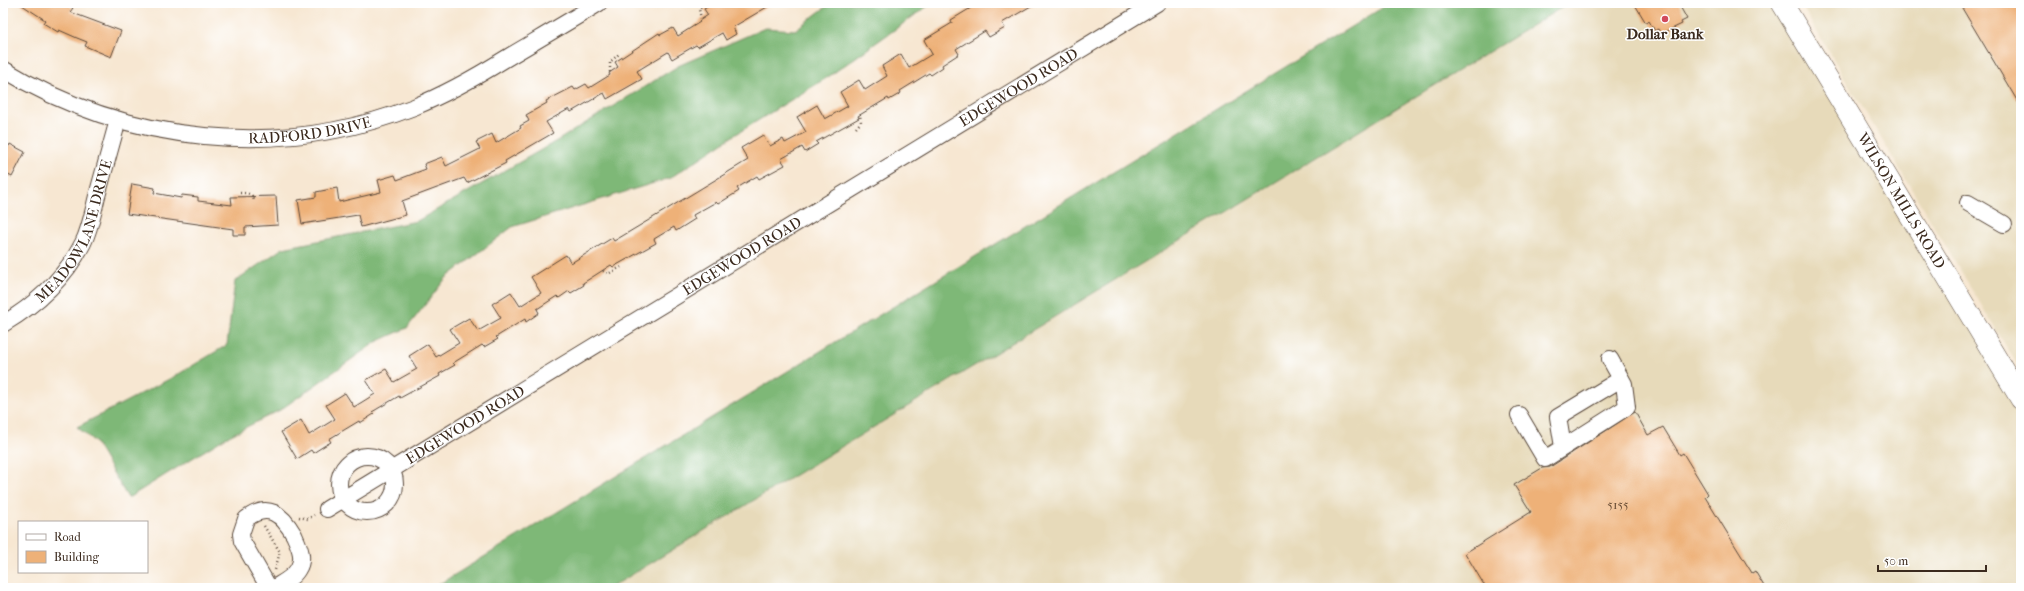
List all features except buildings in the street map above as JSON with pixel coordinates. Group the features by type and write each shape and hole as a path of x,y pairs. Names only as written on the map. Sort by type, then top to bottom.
{"main road":[{"name":"WILSON MILLS ROAD","path":"1782,3 2021,399"}],"street":[{"name":"RADFORD DRIVE","path":"3,69 56,98 144,128 171,133 238,138 280,138 319,133 374,121 415,107 459,86 599,3"},
{"name":"EDGEWOOD ROAD","path":"327,510 1157,3"},
{"name":"MEADOWLANE DRIVE","path":"3,324 39,300 63,274 84,241 118,120"},
{"path":"1968,203 2004,224"},
{"path":"1519,415 1545,459 1563,448 1627,407 1624,384 1610,359"},
{"path":"1563,448 1558,417 1621,379"},
{"path":"360,457 372,457 384,463 391,471 394,482 394,491 390,500 380,509 371,512 358,511 349,506 343,500 340,492 339,479 342,470 352,461 360,457"},
{"path":"269,588 242,541 240,534 246,519 262,511 273,512 281,516 287,522 300,548 302,559 298,570 290,578 274,588"}],"path":[{"path":"701,19 700,9 707,3"},
{"path":"610,72 610,62 620,53"},
{"path":"856,128 861,122 860,115"},
{"path":"240,193 249,194 254,202"},
{"path":"603,270 608,274 621,267"},
{"path":"260,520 280,552 275,572"}],"shaded area":[{"path":"1569,3 1781,3 2021,399 2021,588 610,588"},
{"path":"1800,3 2021,3 2021,371 1816,30"}],"green space":[{"path":"831,3 932,3 828,77 733,136 670,178 512,227 446,278 407,328 376,342 280,410 225,438 128,498 95,442 77,427 177,375 227,345 235,281 283,248 417,221 560,139 678,66 765,28 795,30"},
{"path":"1390,3 1569,3 610,588 433,588"}],"place":[{"name":"Dollar Bank","path":"1665,19"}]}
